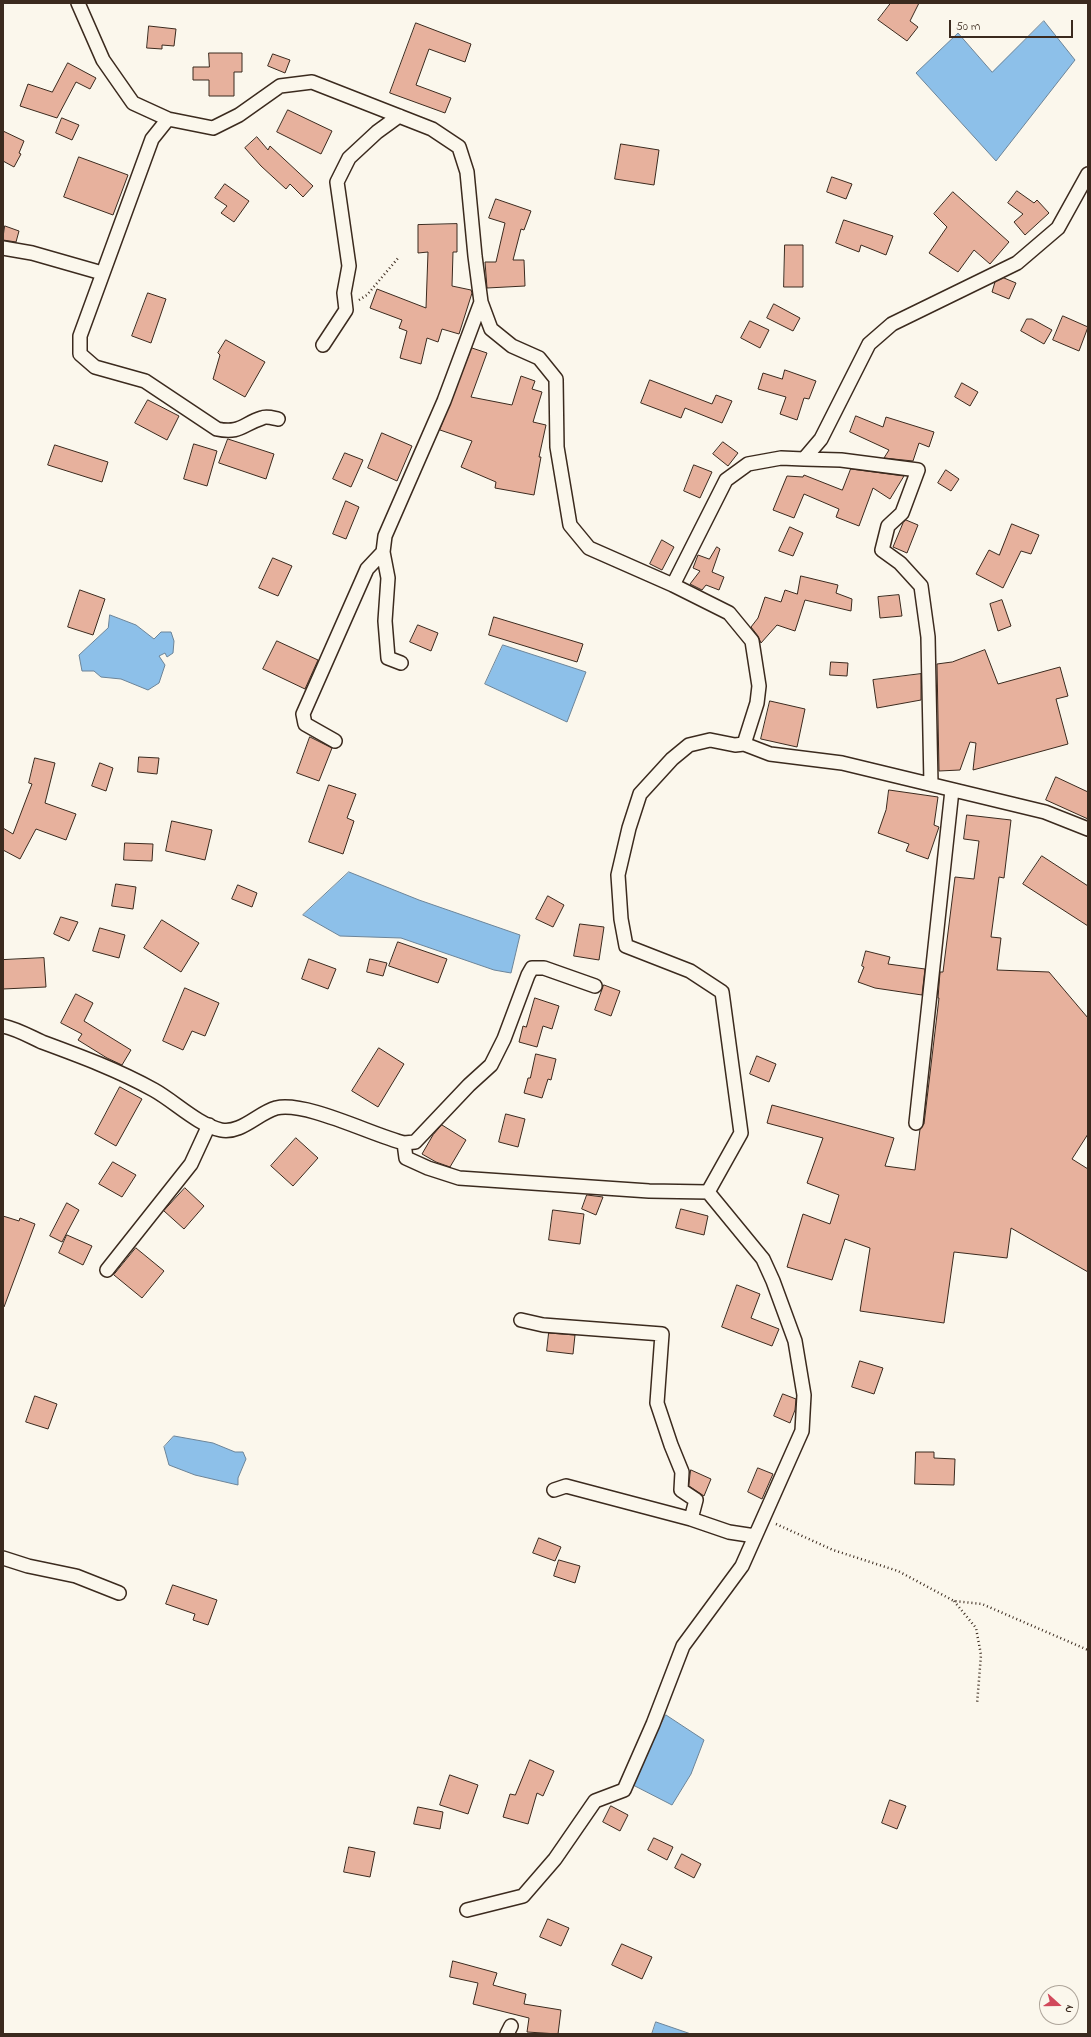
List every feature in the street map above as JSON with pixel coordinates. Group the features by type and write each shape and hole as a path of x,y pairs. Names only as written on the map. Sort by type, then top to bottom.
{"street":[{"path":"78,3 103,60 133,103 168,120 213,128 239,115 280,86 312,82 432,128 459,147 467,172 481,302 491,329 512,346 539,358 556,379 557,448 570,525 589,548 673,585 729,613 752,641 759,686 757,702 744,744"},
{"path":"323,345 346,310 344,293 349,266 337,182 349,158 377,132 400,116"},
{"path":"168,120 152,139 80,336 80,354 95,367 146,381 217,429 228,432 246,427 263,417 278,419"},
{"path":"804,459 821,439 869,344 892,324 1017,263 1058,228 1088,174"},
{"path":"3,248 32,253 102,273"},
{"path":"401,663 388,658 385,621 388,578 383,552 385,536 444,401 481,302"},
{"path":"673,585 726,480 748,464 781,458 841,460 918,470 902,513 888,526 882,550 900,564 921,586 928,637 931,784"},
{"path":"335,741 305,724 303,714 367,569 383,552"},
{"path":"708,1192 741,1133 722,992 690,971 626,946 621,919 618,875 629,828 640,794 656,775 689,745 710,740 735,745 744,744 770,754 842,763 1045,812 1088,829"},
{"path":"916,1124 952,790"},
{"path":"3,1026 89,1059 154,1090 209,1125 222,1130 235,1130 276,1108 297,1108 352,1124 386,1139 404,1143 415,1142 469,1085 491,1065 504,1039 532,968 544,968 596,986"},
{"path":"107,1270 191,1164 209,1125"},
{"path":"404,1143 406,1158 459,1178 649,1191 708,1192"},
{"path":"467,1910 524,1896 555,1859 595,1801 624,1790 653,1724 683,1646 742,1566 802,1431 804,1395 795,1341 773,1281 763,1260 708,1192"},
{"path":"521,1320 543,1325 662,1334 657,1403 682,1472 681,1490 696,1500 691,1519"},
{"path":"554,1490 566,1486 691,1519 729,1532 755,1536"},
{"path":"3,1558 28,1566 76,1576 119,1593"}],"path":[{"path":"346,310 367,295 399,257"},
{"path":"763,1518 832,1550 898,1571 954,1601 982,1604 1088,1650"},
{"path":"954,1601 976,1628 981,1655 977,1704"}],"water":[{"path":"1044,21 1075,60 996,161 916,73 958,33 992,72"},
{"path":"110,615 136,625 154,639 161,632 171,632 174,641 173,653 167,657 165,653 159,656 165,665 159,683 148,690 121,679 101,677 94,671 82,671 79,655 108,628"},
{"path":"503,645 586,672 567,722 485,684"},
{"path":"349,872 419,900 520,935 511,973 494,970 401,938 340,936 303,915"},
{"path":"174,1436 213,1443 235,1452 243,1452 246,1459 238,1478 238,1485 195,1475 169,1465 164,1447"},
{"path":"666,1715 704,1740 691,1774 672,1805 631,1784"},
{"path":"656,2022 691,2034 652,2034"}],"building":[{"path":"891,3 919,3 910,21 918,27 907,41 878,20"},
{"path":"416,23 471,44 465,62 429,49 416,85 451,98 445,113 390,93"},
{"path":"149,26 176,29 174,46 162,45 162,49 147,48"},
{"path":"209,53 242,53 242,72 234,72 234,96 209,96 209,80 193,80 193,67 209,67"},
{"path":"273,54 290,60 285,73 268,66"},
{"path":"68,63 96,78 90,89 76,82 57,118 20,106 28,84 52,92"},
{"path":"288,110 332,131 321,154 277,132"},
{"path":"62,118 79,125 72,140 56,133"},
{"path":"3,131 24,141 19,153 21,154 14,167 3,161"},
{"path":"257,137 268,150 270,146 313,186 303,197 290,184 286,189 261,166 245,148"},
{"path":"621,144 659,150 654,185 615,179"},
{"path":"79,157 128,175 113,215 64,197"},
{"path":"832,177 852,184 846,199 827,192"},
{"path":"225,184 249,201 234,222 221,213 227,206 215,198"},
{"path":"1017,191 1034,203 1037,200 1049,213 1025,235 1014,222 1023,214 1008,203"},
{"path":"953,192 1009,242 990,264 974,250 958,272 929,253 947,227 934,214"},
{"path":"496,199 531,211 524,230 521,229 513,260 524,260 525,286 487,288 485,262 496,262 505,223 489,218"},
{"path":"844,220 893,236 886,255 861,245 859,252 836,243"},
{"path":"457,224 457,252 453,252 452,286 471,290 472,293 459,334 442,329 438,342 427,338 421,364 400,358 407,331 399,328 402,320 370,308 377,289 426,308 428,252 418,253 418,225"},
{"path":"5,226 19,231 16,242 3,240"},
{"path":"785,245 803,245 803,287 784,287"},
{"path":"1004,278 1016,283 1009,299 992,292 995,282"},
{"path":"148,293 166,299 151,343 132,336"},
{"path":"774,304 800,318 793,331 767,318"},
{"path":"1063,316 1088,327 1079,351 1053,340"},
{"path":"1027,319 1032,319 1052,330 1044,344 1021,331"},
{"path":"750,321 769,330 760,348 741,338"},
{"path":"226,340 265,362 245,397 213,379 220,355 218,353"},
{"path":"472,348 487,353 471,397 512,405 521,376 535,381 532,389 542,392 533,422 546,425 539,457 541,457 534,495 495,488 496,482 461,467 472,441 440,430"},
{"path":"785,370 816,381 809,399 804,398 797,420 780,414 786,397 758,389 763,373 782,379"},
{"path":"650,380 712,404 716,395 732,401 722,423 685,408 681,418 641,403"},
{"path":"962,383 978,392 970,406 955,397"},
{"path":"148,400 179,416 167,440 135,423"},
{"path":"856,416 883,427 886,417 934,432 929,447 919,443 913,461 884,458 889,450 850,432"},
{"path":"382,433 412,446 397,481 368,468"},
{"path":"228,439 274,454 266,479 219,463"},
{"path":"723,442 738,453 728,466 713,454"},
{"path":"194,444 217,451 207,486 184,479"},
{"path":"55,445 108,462 102,482 48,465"},
{"path":"345,453 363,460 351,487 333,479"},
{"path":"694,465 712,472 700,498 684,491"},
{"path":"851,469 904,476 890,499 873,488 859,526 836,517 839,509 804,494 794,518 773,510 787,476 803,477 804,475 842,490"},
{"path":"946,470 959,479 951,491 938,483"},
{"path":"346,501 359,507 346,539 333,534"},
{"path":"906,520 918,525 907,553 893,547 903,523"},
{"path":"1012,524 1039,535 1031,554 1021,551 1003,588 976,574 989,550 999,555"},
{"path":"790,527 803,533 793,556 779,551"},
{"path":"662,540 674,547 662,570 650,564"},
{"path":"717,547 720,549 712,572 724,577 719,590 706,585 702,590 690,584 700,571 693,568 698,555 709,559"},
{"path":"273,558 292,566 278,596 259,588"},
{"path":"801,576 838,585 836,593 852,599 851,611 805,600 795,631 777,625 761,643 751,627 758,618 765,597 781,602 785,590 797,594"},
{"path":"80,590 105,599 93,635 68,627"},
{"path":"899,595 902,616 880,618 878,597"},
{"path":"1002,600 1011,626 998,631 990,604"},
{"path":"494,617 583,644 577,662 489,635"},
{"path":"418,625 438,633 431,651 410,642"},
{"path":"277,641 318,660 305,689 263,669"},
{"path":"985,650 998,684 1060,667 1068,696 1056,699 1068,744 973,770 976,743 970,742 960,770 939,771 937,664 952,662"},
{"path":"831,662 848,663 847,676 830,675"},
{"path":"921,674 921,700 877,708 873,680"},
{"path":"770,701 805,709 797,747 761,739"},
{"path":"310,737 332,748 319,781 297,773"},
{"path":"139,757 159,758 157,774 138,772"},
{"path":"35,758 55,763 45,803 76,814 66,840 36,829 20,859 3,850 3,828 13,834 32,784 29,783"},
{"path":"100,763 113,768 106,791 92,786"},
{"path":"1056,777 1088,792 1088,819 1046,800"},
{"path":"329,785 356,794 347,818 354,821 343,854 309,842"},
{"path":"889,790 938,797 934,825 939,827 928,859 906,851 909,844 878,833 886,810"},
{"path":"967,815 1011,820 1004,878 999,877 991,937 1001,938 997,970 1049,972 1088,1018 1088,1134 1072,1159 1088,1169 1088,1272 1011,1228 1007,1258 954,1252 944,1323 860,1311 870,1248 845,1239 832,1280 787,1267 803,1214 830,1224 839,1195 807,1183 823,1138 767,1123 772,1105 894,1138 885,1166 915,1170 920,1129 924,1124 939,998 940,972 943,972 955,877 974,879 979,841 964,839"},
{"path":"172,821 212,830 205,860 166,851"},
{"path":"125,843 153,844 152,861 124,860"},
{"path":"1042,856 1088,886 1088,926 1023,884"},
{"path":"116,884 136,887 133,909 112,906"},
{"path":"238,885 257,893 252,907 232,899"},
{"path":"548,896 564,905 553,927 536,919"},
{"path":"61,917 78,922 69,941 54,934"},
{"path":"162,920 199,943 181,972 144,948"},
{"path":"580,924 604,927 599,960 574,956"},
{"path":"100,928 125,935 119,958 93,951"},
{"path":"398,942 447,959 438,983 389,966"},
{"path":"866,951 890,957 888,964 925,969 922,995 875,988 858,982 864,967 862,966"},
{"path":"44,958 46,987 3,989 3,960"},
{"path":"309,959 336,969 328,989 302,979"},
{"path":"370,959 387,963 383,976 367,972"},
{"path":"604,985 620,991 611,1016 595,1010"},
{"path":"185,988 219,1003 205,1036 192,1031 183,1050 163,1041"},
{"path":"76,994 93,1003 84,1021 131,1050 122,1065 107,1058 78,1040 82,1034 61,1023"},
{"path":"535,998 559,1006 552,1029 543,1026 537,1047 519,1042 523,1026 526,1027"},
{"path":"379,1048 404,1064 378,1107 352,1091"},
{"path":"536,1054 556,1059 551,1080 548,1079 542,1098 524,1093 528,1078 530,1078"},
{"path":"757,1056 776,1064 769,1082 750,1074"},
{"path":"120,1087 142,1099 116,1146 95,1134"},
{"path":"506,1114 525,1119 518,1147 499,1142"},
{"path":"442,1125 466,1140 450,1167 436,1162 422,1154 433,1135"},
{"path":"296,1138 318,1158 293,1186 271,1166"},
{"path":"113,1162 136,1175 122,1197 99,1184"},
{"path":"185,1188 204,1206 184,1229 164,1211"},
{"path":"587,1195 603,1197 596,1215 582,1209"},
{"path":"67,1203 79,1210 62,1242 50,1236"},
{"path":"681,1209 708,1216 704,1235 676,1228"},
{"path":"553,1210 584,1214 580,1244 549,1240"},
{"path":"3,1216 19,1221 20,1218 35,1224 4,1307 3,1307"},
{"path":"67,1235 92,1246 83,1265 59,1253"},
{"path":"136,1248 164,1271 142,1298 114,1275"},
{"path":"737,1285 760,1294 751,1318 779,1329 772,1346 722,1327"},
{"path":"549,1333 575,1335 573,1354 547,1351"},
{"path":"860,1361 883,1368 874,1394 852,1387"},
{"path":"783,1394 796,1399 795,1410 790,1423 774,1416"},
{"path":"35,1396 57,1404 48,1429 26,1422"},
{"path":"916,1452 934,1452 934,1458 955,1459 954,1485 915,1484"},
{"path":"758,1468 773,1474 762,1499 748,1492"},
{"path":"691,1470 711,1479 704,1496 689,1486"},
{"path":"539,1538 561,1547 555,1561 533,1553"},
{"path":"559,1560 580,1566 575,1583 554,1576"},
{"path":"173,1585 217,1600 208,1625 193,1620 195,1614 166,1604"},
{"path":"530,1760 554,1771 543,1796 537,1793 528,1824 503,1817 510,1794 515,1795"},
{"path":"450,1775 478,1785 468,1814 440,1805"},
{"path":"890,1800 906,1806 897,1829 882,1823"},
{"path":"611,1806 628,1815 620,1831 603,1822"},
{"path":"418,1807 443,1812 440,1829 414,1824"},
{"path":"654,1838 673,1847 667,1860 648,1850"},
{"path":"349,1847 375,1852 370,1877 344,1872"},
{"path":"682,1854 701,1864 694,1878 675,1868"},
{"path":"548,1919 569,1928 561,1946 540,1937"},
{"path":"622,1944 652,1957 642,1979 612,1965"},
{"path":"453,1961 497,1973 493,1985 526,1994 524,2004 561,2010 558,2034 527,2032 529,2018 473,2004 478,1983 450,1977"}]}
